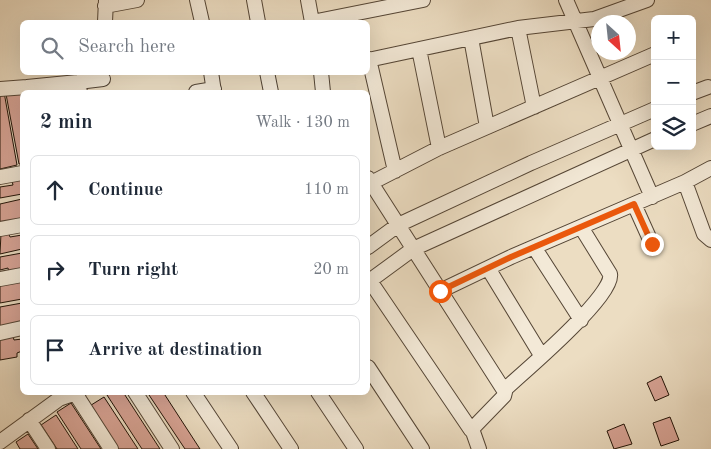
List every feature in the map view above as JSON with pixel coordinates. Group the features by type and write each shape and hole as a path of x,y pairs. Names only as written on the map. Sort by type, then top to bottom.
{"street":[{"path":"104,20 105,3 137,0"},
{"path":"197,0 202,20"},
{"path":"254,0 258,20"},
{"path":"308,0 312,20"},
{"path":"322,20 423,0"},
{"path":"566,0 652,197"},
{"path":"370,59 518,28 594,19 623,5 647,0"},
{"path":"518,28 534,107"},
{"path":"471,38 487,127"},
{"path":"419,49 439,148"},
{"path":"370,180 395,171 439,148 651,56"},
{"path":"370,67 395,171"},
{"path":"211,75 214,90"},
{"path":"268,75 271,90"},
{"path":"321,75 323,90"},
{"path":"0,89 28,90 79,87 104,81"},
{"path":"696,92 708,87"},
{"path":"370,246 399,227 651,111"},
{"path":"696,122 711,116"},
{"path":"370,280 413,248 630,148 651,140"},
{"path":"440,291 534,247 652,197 711,168"},
{"path":"0,177 20,173"},
{"path":"370,182 504,390 504,396 471,430"},
{"path":"685,182 704,234 711,240"},
{"path":"634,204 652,244"},
{"path":"0,229 20,225"},
{"path":"504,390 581,320 611,278 581,227"},
{"path":"534,247 581,320"},
{"path":"488,268 541,356"},
{"path":"0,279 20,275"},
{"path":"370,282 471,430 478,449"},
{"path":"0,333 20,328"},
{"path":"370,370 422,449"},
{"path":"0,442 59,399 71,395"},
{"path":"78,395 111,449"},
{"path":"137,395 172,449"},
{"path":"195,395 231,449"},
{"path":"255,395 291,449"},
{"path":"320,395 356,449"},
{"path":"29,420 48,449"}],"building":[{"path":"20,91 20,164 19,164 6,94"},
{"path":"4,92 17,165 0,169 0,93"},
{"path":"20,179 20,194 0,198 0,187 13,185 12,181"},
{"path":"20,199 20,219 0,224 0,204"},
{"path":"8,232 10,237 20,235 20,249 0,254 1,233"},
{"path":"20,253 20,271 9,273 8,268 0,270 0,257"},
{"path":"20,281 20,299 0,303 0,285"},
{"path":"20,303 20,322 0,327 0,307"},
{"path":"13,336 14,340 20,339 20,352 17,353 17,357 0,360 0,339"},
{"path":"661,376 669,395 655,401 647,383"},
{"path":"107,395 125,395 160,449 142,449"},
{"path":"149,395 165,395 200,449 185,449"},
{"path":"104,397 138,449 116,449 88,407"},
{"path":"71,403 101,449 81,449 57,412"},
{"path":"56,415 78,449 57,449 41,425"},
{"path":"670,417 679,440 661,446 653,423"},
{"path":"624,424 632,444 614,449 607,431"},
{"path":"28,434 38,449 20,449 16,442"}],"route":[{"path":"440,291 511,257 634,204 652,244"}]}
